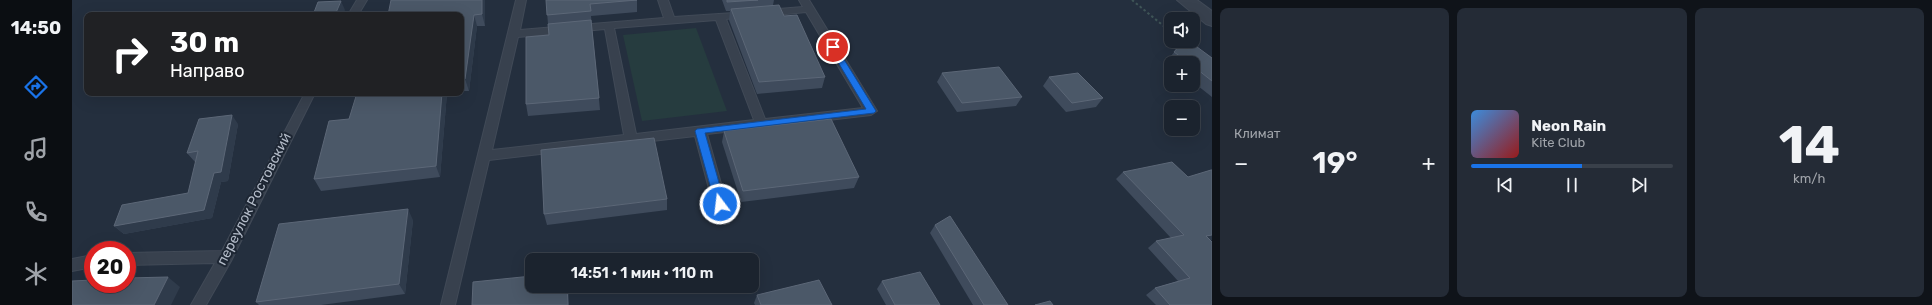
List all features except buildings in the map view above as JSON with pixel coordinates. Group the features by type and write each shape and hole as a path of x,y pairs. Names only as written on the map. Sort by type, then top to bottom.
{"street":[{"path":"1186,0 1212,20"}],"lane":[{"path":"355,12 362,0"},
{"path":"448,305 521,0"},
{"path":"663,0 670,21"},
{"path":"483,156 871,111 807,4 720,17 514,34"},
{"path":"720,17 761,124"},
{"path":"609,26 631,139"},
{"name":"переулок Ростовский","path":"198,305 226,257 308,96"},
{"path":"700,131 724,219"},
{"path":"136,259 226,257"},
{"path":"72,265 84,263"}],"path":[{"path":"1132,0 1164,26"}],"green space":[{"path":"696,28 727,111 642,121 623,35"}],"route":[{"path":"720,204 700,131 871,111 833,47"}]}
